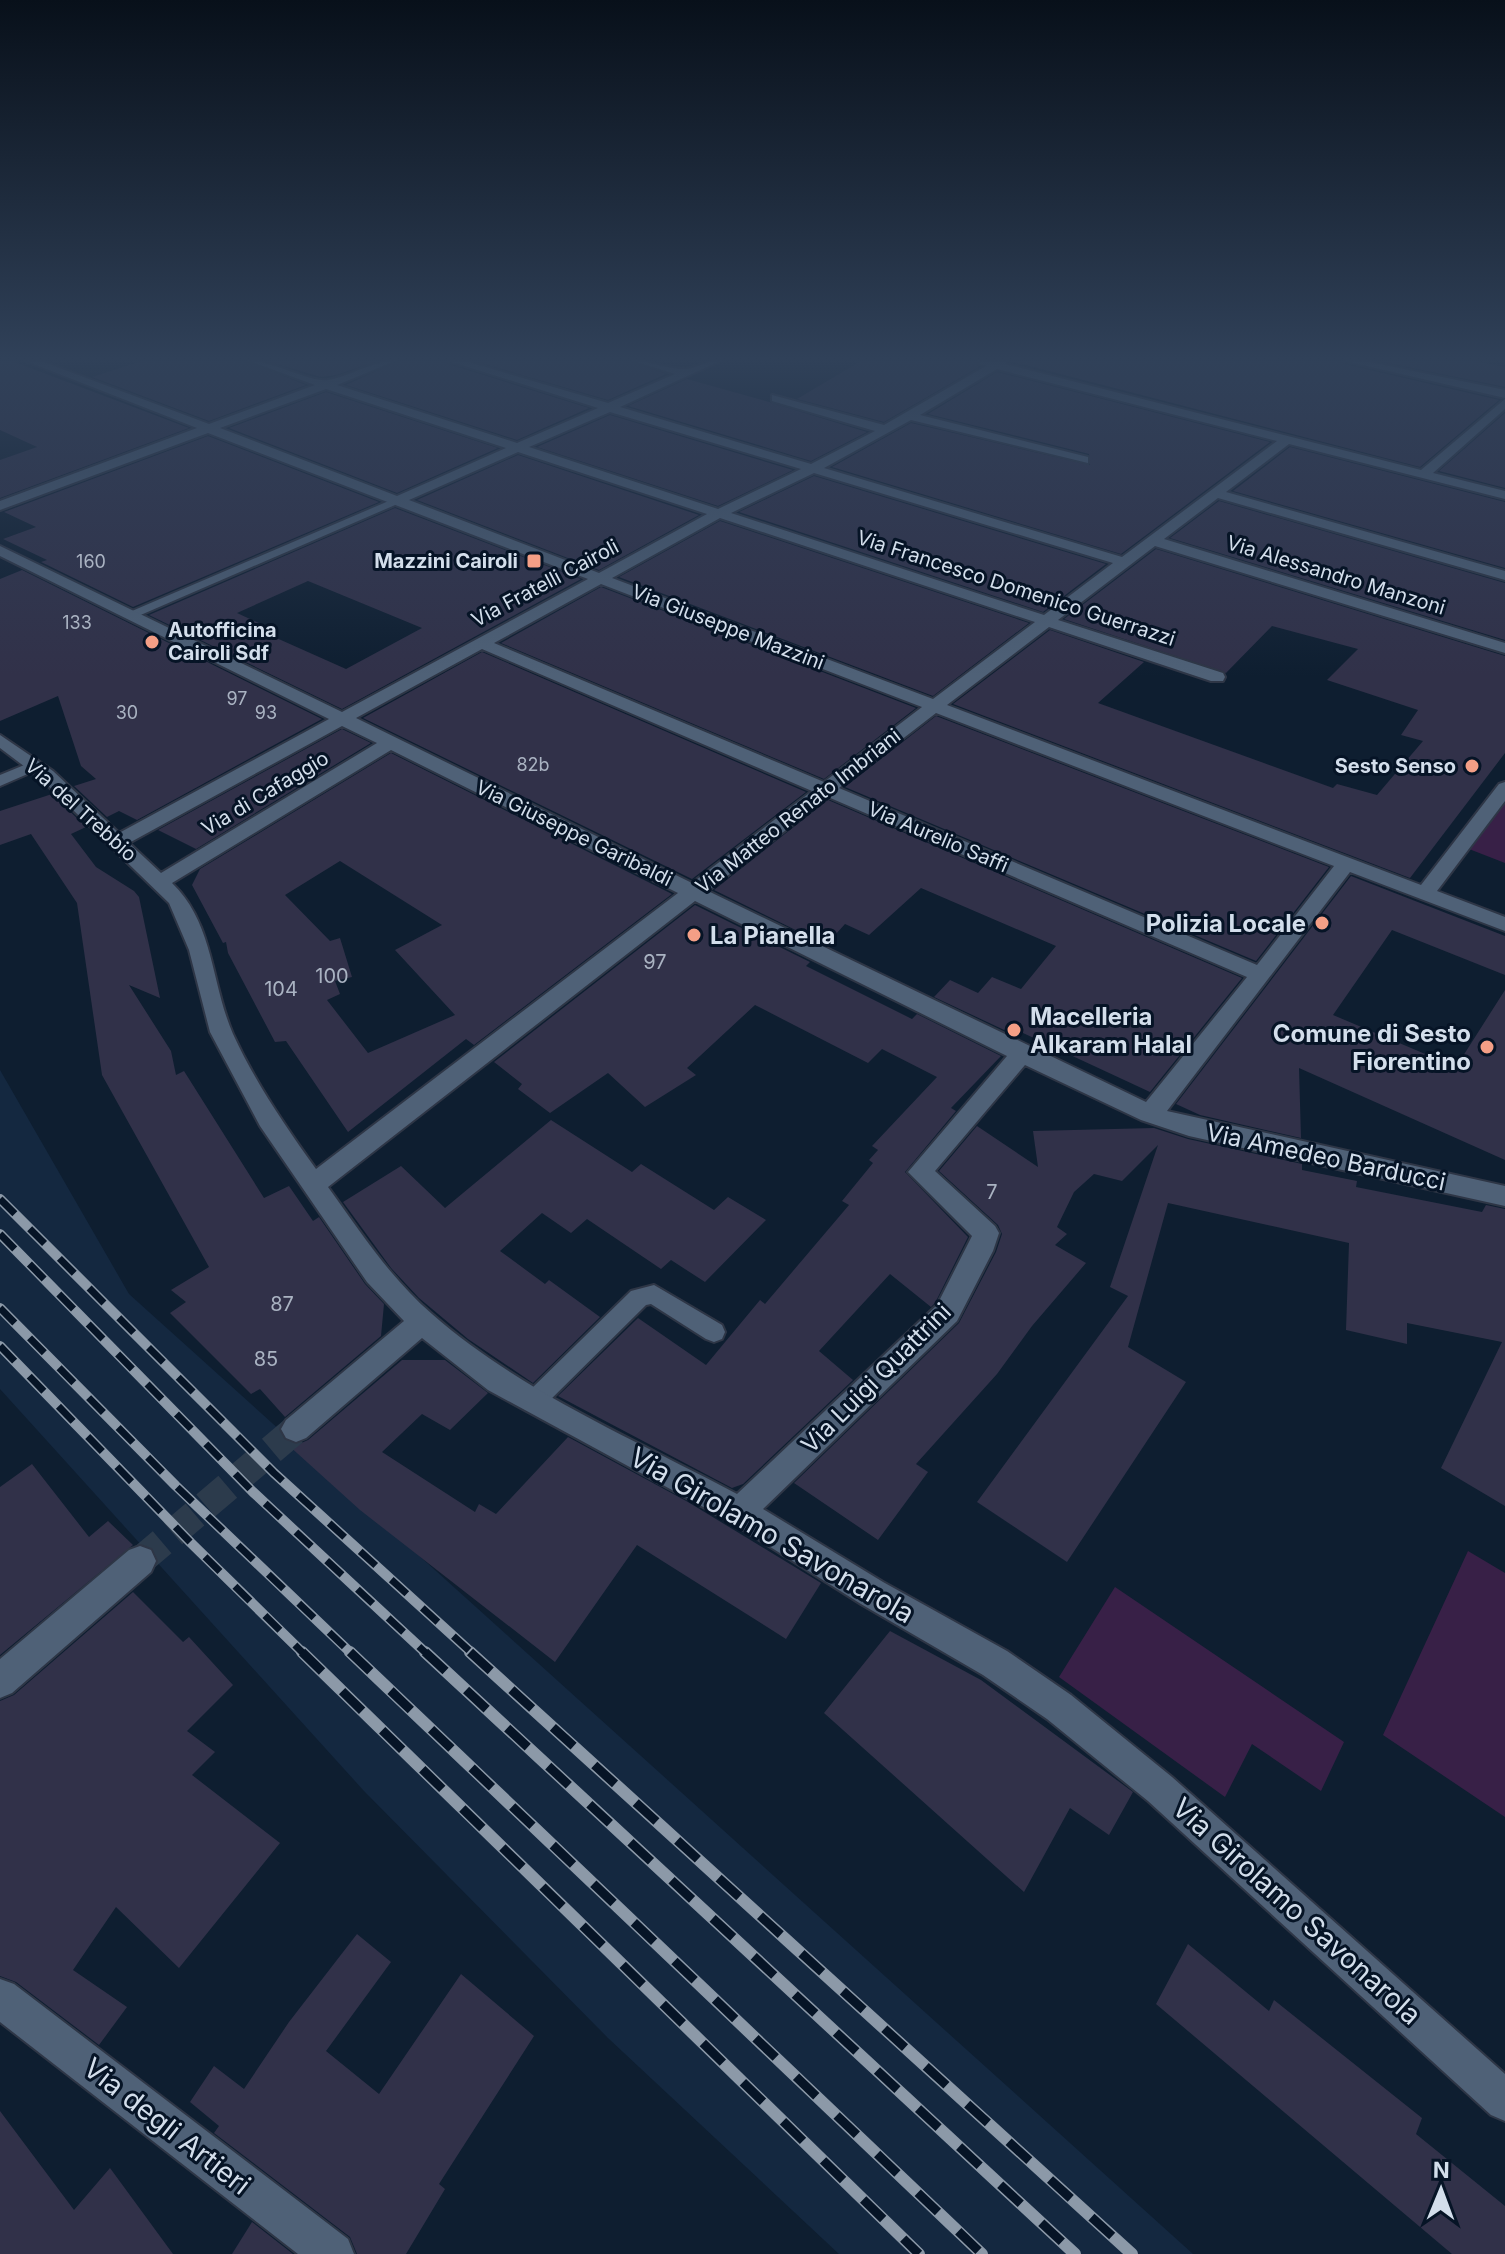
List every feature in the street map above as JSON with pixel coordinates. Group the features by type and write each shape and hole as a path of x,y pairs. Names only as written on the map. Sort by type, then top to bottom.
{"street":[{"path":"0,506 108,466"},
{"name":"Via Giuseppe Mazzini","path":"310,466 1505,924"},
{"path":"398,500 476,466"},
{"name":"Via Francesco Domenico Guerrazzi","path":"577,466 1217,677"},
{"path":"808,466 1124,562"},
{"name":"Via Fratelli Cairoli","path":"118,841 718,514 817,466"},
{"name":"Via Matteo Renato Imbriani","path":"313,1185 934,706 1251,466"},
{"path":"1393,466 1505,495"},
{"path":"1424,474 1433,466"},
{"path":"1216,493 1505,576"},
{"name":"Via Alessandro Manzoni","path":"1155,541 1505,648"},
{"name":"Via Giuseppe Garibaldi","path":"0,550 1149,1114"},
{"name":"Via Aurelio Saffi","path":"481,643 1262,975"},
{"name":"Via del Trebbio","path":"0,740 34,766 161,881"},
{"name":"Via di Cafaggio","path":"161,881 391,742"},
{"path":"1424,894 1505,788"},
{"path":"1149,1114 1168,1095 1346,863"},
{"name":"Via Girolamo Savonarola","path":"161,881 178,900 200,950 221,1032 268,1120 376,1274 422,1322 498,1381 740,1511 872,1593 995,1663 1059,1707 1184,1810 1505,2101"},
{"name":"Via Luigi Quattrini","path":"740,1511 947,1313 980,1251 986,1233 920,1172 1022,1054"},
{"name":"Via Amedeo Barducci","path":"1149,1114 1205,1131 1505,1196"},
{"path":"296,1429 422,1322"},
{"path":"0,1681 140,1561"},
{"name":"Via degli Artieri","path":"0,1998 333,2254"}],"lane":[{"path":"131,614 398,500"},
{"path":"0,781 34,766"},
{"path":"534,1401 639,1298 654,1294 714,1332"}],"shaded area":[{"path":"1505,801 1505,863 1469,849"},
{"path":"0,1070 129,1294 1193,2254 839,2254 608,2038 364,1791 0,1389"},
{"path":"1468,1551 1505,1573 1505,1817 1383,1735"},
{"path":"1115,1587 1344,1742 1321,1791 1252,1744 1225,1797 1059,1677"}],"building":[{"path":"0,466 86,466 0,498"},
{"path":"127,466 286,466 379,502 133,607 41,562 47,560 3,539 36,527 4,512"},
{"path":"328,466 457,466 397,493"},
{"path":"493,466 552,466 699,515 599,570 417,500"},
{"path":"596,466 780,466 793,470 718,506"},
{"path":"833,466 1238,466 1121,554"},
{"path":"1265,466 1365,466 1505,502 1505,568 1233,491"},
{"path":"1444,466 1505,466 1505,488 1439,471"},
{"path":"814,476 1106,564 1043,612 739,512"},
{"path":"1219,501 1505,583 1505,640 1170,538"},
{"path":"395,508 581,579 342,709 149,615","holes":["308,581 422,628 346,669 263,632 270,628 237,613"]},
{"path":"720,521 1029,623 933,696 619,577"},
{"path":"1156,549 1505,656 1505,753 1410,878 953,704 1050,630 1144,662 1098,703 1333,788 1337,784 1377,795 1423,741 1401,735 1418,710 1327,680 1358,649 1272,626 1226,673 1064,619"},
{"path":"22,570 322,719 137,820 119,811 107,817 74,786 96,779 81,766 58,696 0,721 0,579"},
{"path":"601,587 916,708 824,779 501,643"},
{"path":"482,652 806,792 692,879 363,718"},
{"path":"936,716 1329,867 1256,961 845,787"},
{"path":"342,729 371,743 196,849 158,830"},
{"path":"391,753 672,894 474,1045 466,1039 348,1132 286,1041 275,1042 228,953 226,942 223,943 192,885 200,869","holes":["340,861 442,925 395,950 455,1015 368,1053 327,1000 340,994 335,981 352,977 340,938 330,941 285,895"]},
{"path":"52,794 86,827 71,834 96,867 139,897 160,998 129,985 171,1051 176,1075 184,1071 264,1198 289,1186 313,1221 319,1217 365,1284 384,1304 381,1336 285,1417 260,1389 251,1394 170,1313 186,1302 171,1290 209,1267 102,1075 77,903 31,834 0,845 0,811"},
{"path":"828,800 1242,978 1150,1092 1023,1033 1019,1037 934,997 950,980 978,993 992,977 1021,989 1056,946 921,888 869,935 845,924 826,945 714,890"},
{"path":"1351,876 1505,936 1505,975 1392,930 1333,1015 1456,1067 1505,990 1505,1160 1299,1068 1301,1138 1200,1115 1176,1104"},
{"path":"695,905 810,962 806,966 912,1019 917,1014 1001,1056 951,1108 956,1111 905,1172 968,1237 935,1303 931,1307 890,1274 819,1351 853,1380 743,1484 732,1488 558,1396 638,1318 706,1365 760,1300 765,1304 849,1205 842,1201 873,1163 869,1160 878,1150 872,1146 937,1077 882,1049 868,1063 755,1005 687,1068 696,1075 645,1107 608,1073 550,1113 518,1089 522,1084 494,1062"},
{"path":"551,1120 632,1172 641,1164 714,1210 728,1197 766,1220 705,1282 671,1260 661,1269 587,1219 571,1233 542,1213 500,1251 545,1284 549,1280 600,1317 533,1383 468,1339 419,1298 391,1268 343,1202 401,1166 445,1208"},
{"path":"977,1126 1038,1167 1033,1131 1154,1128 1188,1139 1302,1164 1302,1170 1357,1181 1356,1187 1482,1212 1486,1205 1505,1209 1505,1506 1441,1468 1502,1342 1407,1323 1407,1344 1346,1330 1349,1243 1168,1203 1128,1347 1186,1382 1067,1562 977,1502 1128,1296 1110,1287 1158,1145 1122,1181 1094,1174 1074,1192 1057,1227 1067,1234 1055,1245 1086,1263 1032,1326 997,1374 916,1464 928,1472 878,1540 794,1483 959,1323 996,1252 1002,1234 998,1225 939,1171"},
{"path":"402,1360 445,1360 488,1393 450,1430 422,1414 382,1452 475,1512 479,1504 496,1514 568,1437 688,1502 821,1583 786,1639 637,1545 555,1662 360,1510 287,1444 297,1445 308,1440"},
{"path":"32,1464 89,1537 108,1521 133,1545 0,1655 0,1487"},
{"path":"133,1592 183,1642 189,1637 233,1685 187,1731 215,1752 192,1775 280,1843 179,1968 116,1907 73,1970 127,2007 99,2045 16,1982 0,1976 0,1701 14,1695"},
{"path":"890,1631 981,1680 1133,1792 1109,1835 1070,1808 1024,1892 824,1713"},
{"path":"357,1934 391,1962 326,2051 379,2094 461,1974 534,2036 439,2184 445,2189 406,2254 357,2254 350,2237 214,2133 219,2126 190,2102 214,2066 244,2089 289,2022"},
{"path":"1188,1944 1269,2011 1274,2000 1422,2118 1416,2134 1505,2206 1505,2254 1452,2254 1156,2004"},
{"path":"0,2111 74,2210 110,2168 173,2254 0,2254"},
{"path":"252,2222 293,2254 232,2254"}],"tunnel":[{"path":"140,1561 296,1429"}],"railway":[{"path":"0,1199 274,1473 473,1654"},
{"path":"0,1234 253,1492 427,1654"},
{"path":"0,1308 176,1486 352,1654"},
{"path":"0,1346 191,1543 304,1654"},
{"path":"302,1652 919,2254"},
{"path":"350,1652 982,2254"},
{"path":"425,1652 1075,2254"},
{"path":"470,1652 1132,2254"}],"place":[{"name":"Mazzini Cairoli","path":"534,561"},
{"name":"Autofficina Cairoli Sdf","path":"152,642"},
{"name":"Sesto Senso","path":"1472,766"},
{"name":"Polizia Locale","path":"1322,923"},
{"name":"La Pianella","path":"694,935"},
{"name":"Macelleria Alkaram Halal","path":"1014,1030"},
{"name":"Comune di Sesto Fiorentino","path":"1487,1047"}]}
